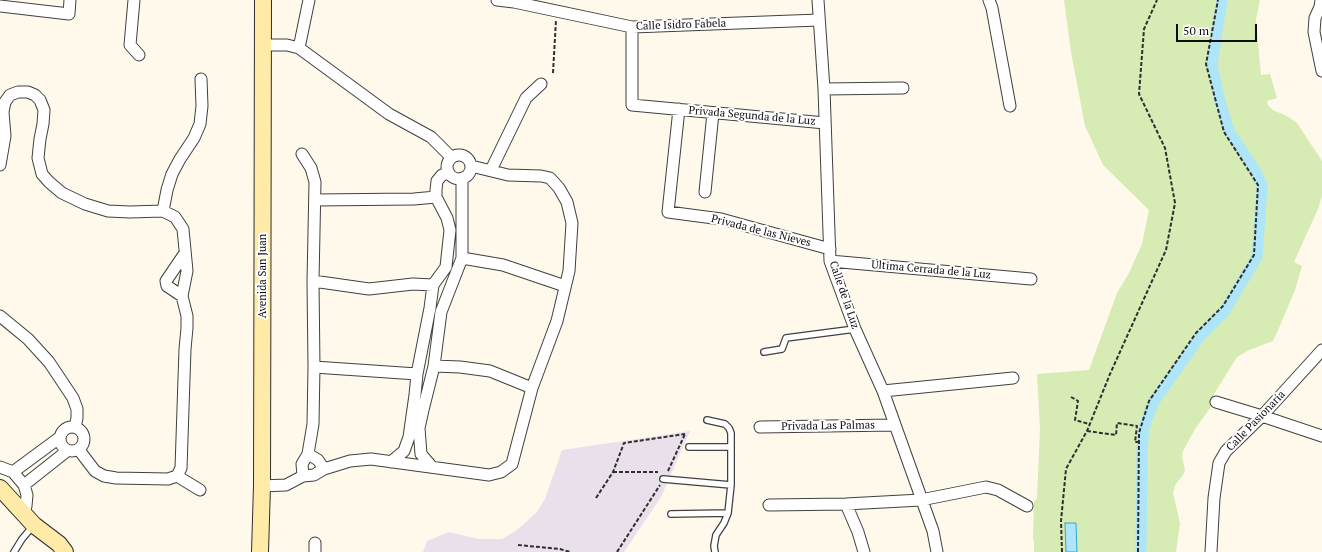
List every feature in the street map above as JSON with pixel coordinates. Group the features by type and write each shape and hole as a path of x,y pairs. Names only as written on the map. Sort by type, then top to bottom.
{"street":[{"path":"0,6 69,14 70,0"},
{"path":"134,0 130,45 139,55"},
{"name":"Avenida San Juan","path":"260,552 262,486 263,0"},
{"path":"299,48 309,0"},
{"name":"Calle Isidro Fabela","path":"497,0 514,1 632,27 819,20"},
{"name":"Calle de la Luz","path":"818,0 824,89 830,255 855,329 883,391 933,531 937,552"},
{"path":"989,0 992,8 1010,106"},
{"path":"1321,5 1315,18 1314,32 1322,71"},
{"name":"Privada Segunda de la Luz","path":"632,27 632,105 825,123"},
{"path":"263,45 287,45 299,48 389,114 431,137 451,157"},
{"path":"163,211 172,174 194,138 200,124 202,106 201,79"},
{"path":"491,170 526,98 541,84"},
{"path":"824,89 904,88"},
{"path":"0,165 5,136 3,112 5,102 10,95 18,92 28,92 35,95 40,100 44,110 38,158 42,174 49,182 62,193 85,204 108,211 163,211 175,217 183,229 187,271 182,296 187,316 187,328 181,468 177,476 168,479 116,478 104,476 95,471 79,450"},
{"name":"Privada Segunda de la Luz","path":"668,212 678,110"},
{"path":"705,192 713,113"},
{"path":"302,154 311,168 315,182 313,424 308,454 302,464 304,476"},
{"path":"460,155 469,159 471,166 466,177 456,178 449,173 447,165 451,157 460,155"},
{"path":"262,486 286,485 304,476 314,475 324,469 350,461 371,459 489,475 501,472 512,464 532,388 557,321 569,271 572,224 567,202 559,188 550,178 541,176 508,175 471,166"},
{"path":"391,462 404,452 409,437 417,374 433,285 446,267 450,230 447,218 436,197 437,181 442,175 449,173"},
{"path":"432,467 421,454 420,428 434,366 442,312 462,258 462,178"},
{"path":"315,200 414,199 436,197"},
{"name":"Privada de las Nieves","path":"668,212 721,219 830,255"},
{"path":"182,296 167,286 166,281 185,253"},
{"name":"Última Cerrada de la Luz","path":"830,255 1031,279"},
{"path":"462,258 503,265 565,286"},
{"path":"313,281 369,290 413,284 433,285"},
{"path":"0,316 28,339 49,362 73,398 77,409 75,427"},
{"name":"Calle Pasionaria","path":"1211,552 1214,498 1219,463 1226,451 1262,416 1322,350"},
{"path":"434,366 460,367 490,371 532,388"},
{"path":"314,367 417,374"},
{"path":"883,391 1013,378"},
{"path":"1216,402 1322,436"},
{"name":"Privada Las Palmas","path":"760,427 895,425"},
{"path":"13,472 59,438 65,429 75,427 80,429 85,438 84,444 79,450 72,452 63,448 59,438"},
{"path":"24,485 67,451"},
{"path":"308,454 318,460 324,469"},
{"path":"0,467 13,472 24,485 27,495 26,506 29,520"},
{"path":"177,476 200,490"},
{"path":"0,488 29,520 59,544 65,552"},
{"path":"769,505 846,504 921,500 986,488 998,490 1027,506"},
{"path":"846,504 858,532 864,552"}],"lane":[{"path":"764,352 782,349 786,338 855,329"},
{"path":"707,420 725,424 731,432 731,485 728,513 724,523 716,535 714,546 715,552"},
{"path":"689,447 731,447"},
{"path":"664,479 731,485"},
{"path":"671,514 728,513"},
{"path":"14,552 22,539 29,520"}],"path":[{"path":"1062,552 1061,521 1066,469 1086,431 1166,250 1175,203 1165,148 1139,94 1144,29 1157,0"},
{"path":"1138,552 1139,433 1149,401 1196,333 1223,306 1254,254 1258,185 1224,132 1206,64 1218,0"},
{"path":"553,73 557,11"},
{"path":"1071,397 1078,401 1075,420 1089,424"},
{"path":"1086,431 1116,435 1117,424 1137,426 1135,442 1139,442"},
{"path":"596,498 613,472 624,442 685,434 664,479 617,552"},
{"path":"613,472 667,472"},
{"path":"518,545 560,549 570,552"}],"shaded area":[{"path":"690,431 661,497 624,552 423,552 427,541 449,532 479,539 502,539 517,530 536,513 545,499 562,450"}],"green space":[{"path":"1064,0 1260,0 1256,20 1261,75 1270,74 1277,98 1267,101 1268,105 1273,110 1287,116 1297,123 1322,161 1322,196 1318,209 1294,262 1302,266 1295,290 1276,335 1273,341 1249,350 1237,357 1214,394 1211,407 1195,429 1183,451 1182,456 1185,470 1175,485 1173,493 1180,523 1176,552 1034,552 1034,502 1037,498 1040,429 1037,374 1089,370 1117,293 1129,273 1142,244 1149,210 1103,165 1085,126 1071,52"}],"water":[{"path":"1065,523 1076,523 1077,552 1066,552"}],"waterway":[{"path":"1141,552 1142,448 1144,427 1153,403 1200,336 1224,312 1257,257 1262,186 1255,170 1229,131 1219,98 1212,64 1222,0"}]}
